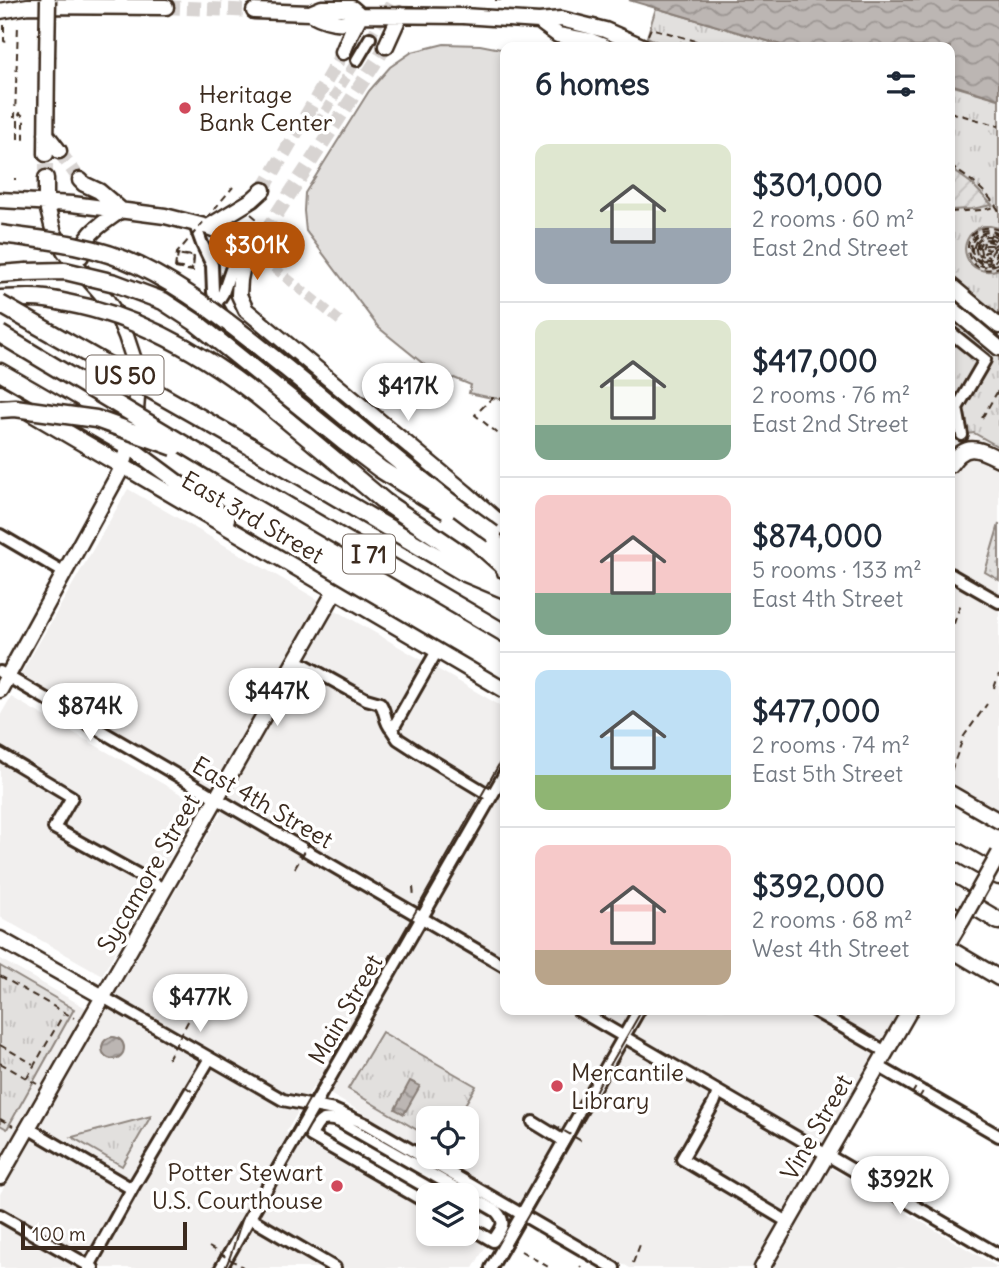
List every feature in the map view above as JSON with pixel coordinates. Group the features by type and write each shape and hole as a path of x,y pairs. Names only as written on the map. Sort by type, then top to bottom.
{"highway":[{"path":"0,234 66,242 96,249 138,265 188,293 237,328 437,493 500,532"},
{"path":"0,274 65,271 116,283 163,302 195,322 380,469 452,514 500,533"},
{"name":"I 71","path":"0,299 41,298 89,307 134,322 190,349 249,389 385,502 463,555 500,586"},
{"name":"US 50","path":"0,304 250,446 463,572 500,587"},
{"name":"US 50","path":"0,334 233,474"},
{"path":"0,372 130,447"},
{"path":"0,394 123,466"},
{"name":"I 71","path":"0,409 15,408 96,419 163,443 233,474 500,630"},
{"path":"955,851 999,876"},
{"path":"955,895 999,921"}],"main road":[{"path":"48,0 46,134 52,153"},
{"path":"2,18 29,6 91,4 166,7"},
{"path":"254,11 310,13 323,21 351,22 360,15 463,16 539,21 561,19 646,42"},
{"path":"343,52 360,15"},
{"path":"386,46 400,15"},
{"path":"539,21 558,35 594,42"},
{"path":"0,690 4,674 65,573 123,466 135,425 135,363 118,317 65,252 54,233 46,202 46,178"},
{"path":"80,180 99,191 121,210"},
{"path":"201,225 252,200 263,190"},
{"path":"0,200 149,213 201,225 228,235 249,249"},
{"path":"80,268 81,252 86,239 91,232 121,210"},
{"path":"265,232 249,249 242,270 239,288 242,303 250,315 466,493 500,532"},
{"path":"955,289 998,325"},
{"path":"955,311 999,348"},
{"path":"130,447 287,563"},
{"path":"955,459 972,448 999,459"},
{"name":"East 3rd Street","path":"123,466 500,688"},
{"name":"Sycamore Street","path":"0,1177 335,591"},
{"path":"955,796 999,821"},
{"path":"955,932 999,854"},
{"path":"0,939 103,997"},
{"path":"955,951 999,978"},
{"name":"Vine Street","path":"762,1268 907,1015"}],"street":[{"path":"357,60 370,38"},
{"path":"201,225 201,244 212,265 213,292 224,320 239,336 299,386"},
{"path":"216,304 223,293 233,264 249,249 262,258"},
{"path":"976,350 998,325"},
{"path":"955,336 985,360 955,405"},
{"path":"955,410 962,435"},
{"path":"0,535 65,573"},
{"path":"955,577 999,602"},
{"path":"392,730 437,651"},
{"path":"296,660 366,699 380,703 384,708 386,723 398,739 491,796"},
{"name":"East 4th Street","path":"4,674 500,964"},
{"path":"0,754 72,797 54,828 164,890"},
{"name":"Main Street","path":"221,1268 500,781"},
{"path":"103,997 283,1100 348,1114 614,1268"},
{"path":"587,1015 999,1255"},
{"path":"498,1244 522,1214 636,1015"},
{"path":"822,1015 887,1052"},
{"path":"0,1215 90,1267 132,1189 210,1058"},
{"path":"878,1066 999,1136"},
{"path":"718,1092 682,1159 788,1222"},
{"path":"311,1136 322,1120 340,1122 496,1211 503,1224 491,1268"},
{"path":"533,1122 564,1141"},
{"path":"28,1128 132,1189"},
{"path":"300,1130 416,1197"},
{"path":"250,1218 335,1268"},
{"path":"479,1233 498,1244"}],"path":[{"path":"495,0 500,0"},
{"path":"2,18 6,42"},
{"path":"18,24 13,118 18,120"},
{"path":"646,42 651,28 700,42"},
{"path":"18,139 18,120 22,113 24,140"},
{"path":"955,113 999,126"},
{"path":"955,169 985,193 999,211"},
{"path":"177,254 194,257 192,270 176,267 178,254 194,256 193,271 175,268 177,253 233,187"},
{"path":"955,212 996,206"},
{"path":"999,236 991,228 984,228 976,231 967,248 968,256 976,266 988,270 999,261"},
{"path":"990,232 999,236 981,235 975,241 972,252 972,242 981,234 990,232"},
{"path":"990,248 998,243 985,237 999,236"},
{"path":"999,249 990,260 980,257 979,254 990,258 981,253 982,243 982,249 991,245 988,241 995,243 991,240 984,240 979,244 977,251 977,245 981,238 975,244 977,255 982,260 992,262 984,263 974,257 979,263 986,265 999,261"},
{"path":"993,248 999,249 994,256 995,251 988,255 984,252 990,252 993,248"},
{"path":"982,418 999,389"},
{"path":"500,399 492,398 475,415 500,435"},
{"path":"955,620 961,603"},
{"path":"994,688 999,674"},
{"path":"955,760 964,736 987,704"},
{"path":"295,868 316,832"},
{"path":"413,887 414,897"},
{"path":"0,976 74,1018"},
{"path":"168,1059 210,980"},
{"path":"27,1078 64,1013"},
{"path":"0,1045 34,1065"},
{"path":"0,1063 37,1083"},
{"path":"912,1094 920,1080"},
{"path":"919,1098 926,1085"},
{"path":"186,1087 197,1095"},
{"path":"0,1119 13,1126"},
{"path":"554,1125 583,1142"},
{"path":"633,1263 641,1242"},
{"path":"209,1247 243,1267"},
{"path":"521,1251 550,1268"}],"shaded area":[{"path":"955,311 999,348 999,821 955,796"},
{"path":"128,489 500,706 500,1015 896,1015 814,1158 999,1268 630,1268 459,1169 479,1169 479,1106 416,1106 416,1144 314,1085 286,1132 416,1206 416,1246 479,1246 479,1242 486,1246 473,1268 0,1268 0,1194 229,799 18,679"},
{"path":"11,697 200,805 102,975 0,917 0,716"},
{"path":"0,959 86,1008 0,1157"}],"green space":[{"path":"656,8 771,42 657,42 647,37"},
{"path":"444,44 480,45 500,49 500,399 469,393 471,385 454,378 447,383 379,328 306,231 305,193 369,91 390,67 412,52"},
{"path":"955,86 999,99 999,447 974,433 967,434 955,427 958,421 955,419"},
{"path":"955,172 971,183 992,205 955,210"},
{"path":"983,226 999,228 999,269 978,269 967,257 967,240"},
{"path":"999,524 999,580 985,572"},
{"path":"0,966 74,1009 7,1129 0,1125"},
{"path":"382,1032 476,1086 464,1106 416,1106 416,1129 348,1089"},
{"path":"151,1116 122,1166 72,1137"}],"water":[{"path":"629,0 999,0 999,99 955,86 955,42 771,42"},
{"path":"113,1037 121,1040 124,1048 121,1056 113,1059 105,1056 102,1048 105,1040"},
{"path":"410,1081 420,1086 404,1114 395,1109"}],"tunnel":[{"path":"370,38 392,0"},
{"path":"166,7 254,11"},
{"path":"265,232 386,46"},
{"path":"263,190 343,52"},
{"path":"301,125 319,121 357,60"},
{"path":"319,121 325,139"},
{"path":"59,151 80,180"},
{"path":"46,154 46,178"},
{"path":"262,258 340,321"},
{"path":"490,526 500,532"}],"tram line":[{"path":"225,1268 247,1209 500,763"},
{"path":"498,1268 639,1015"}],"place":[{"name":"Heritage Bank Center","path":"185,108"},
{"name":"Mercantile Library","path":"557,1086"},
{"name":"Potter Stewart U.S. Courthouse","path":"337,1186"}]}
